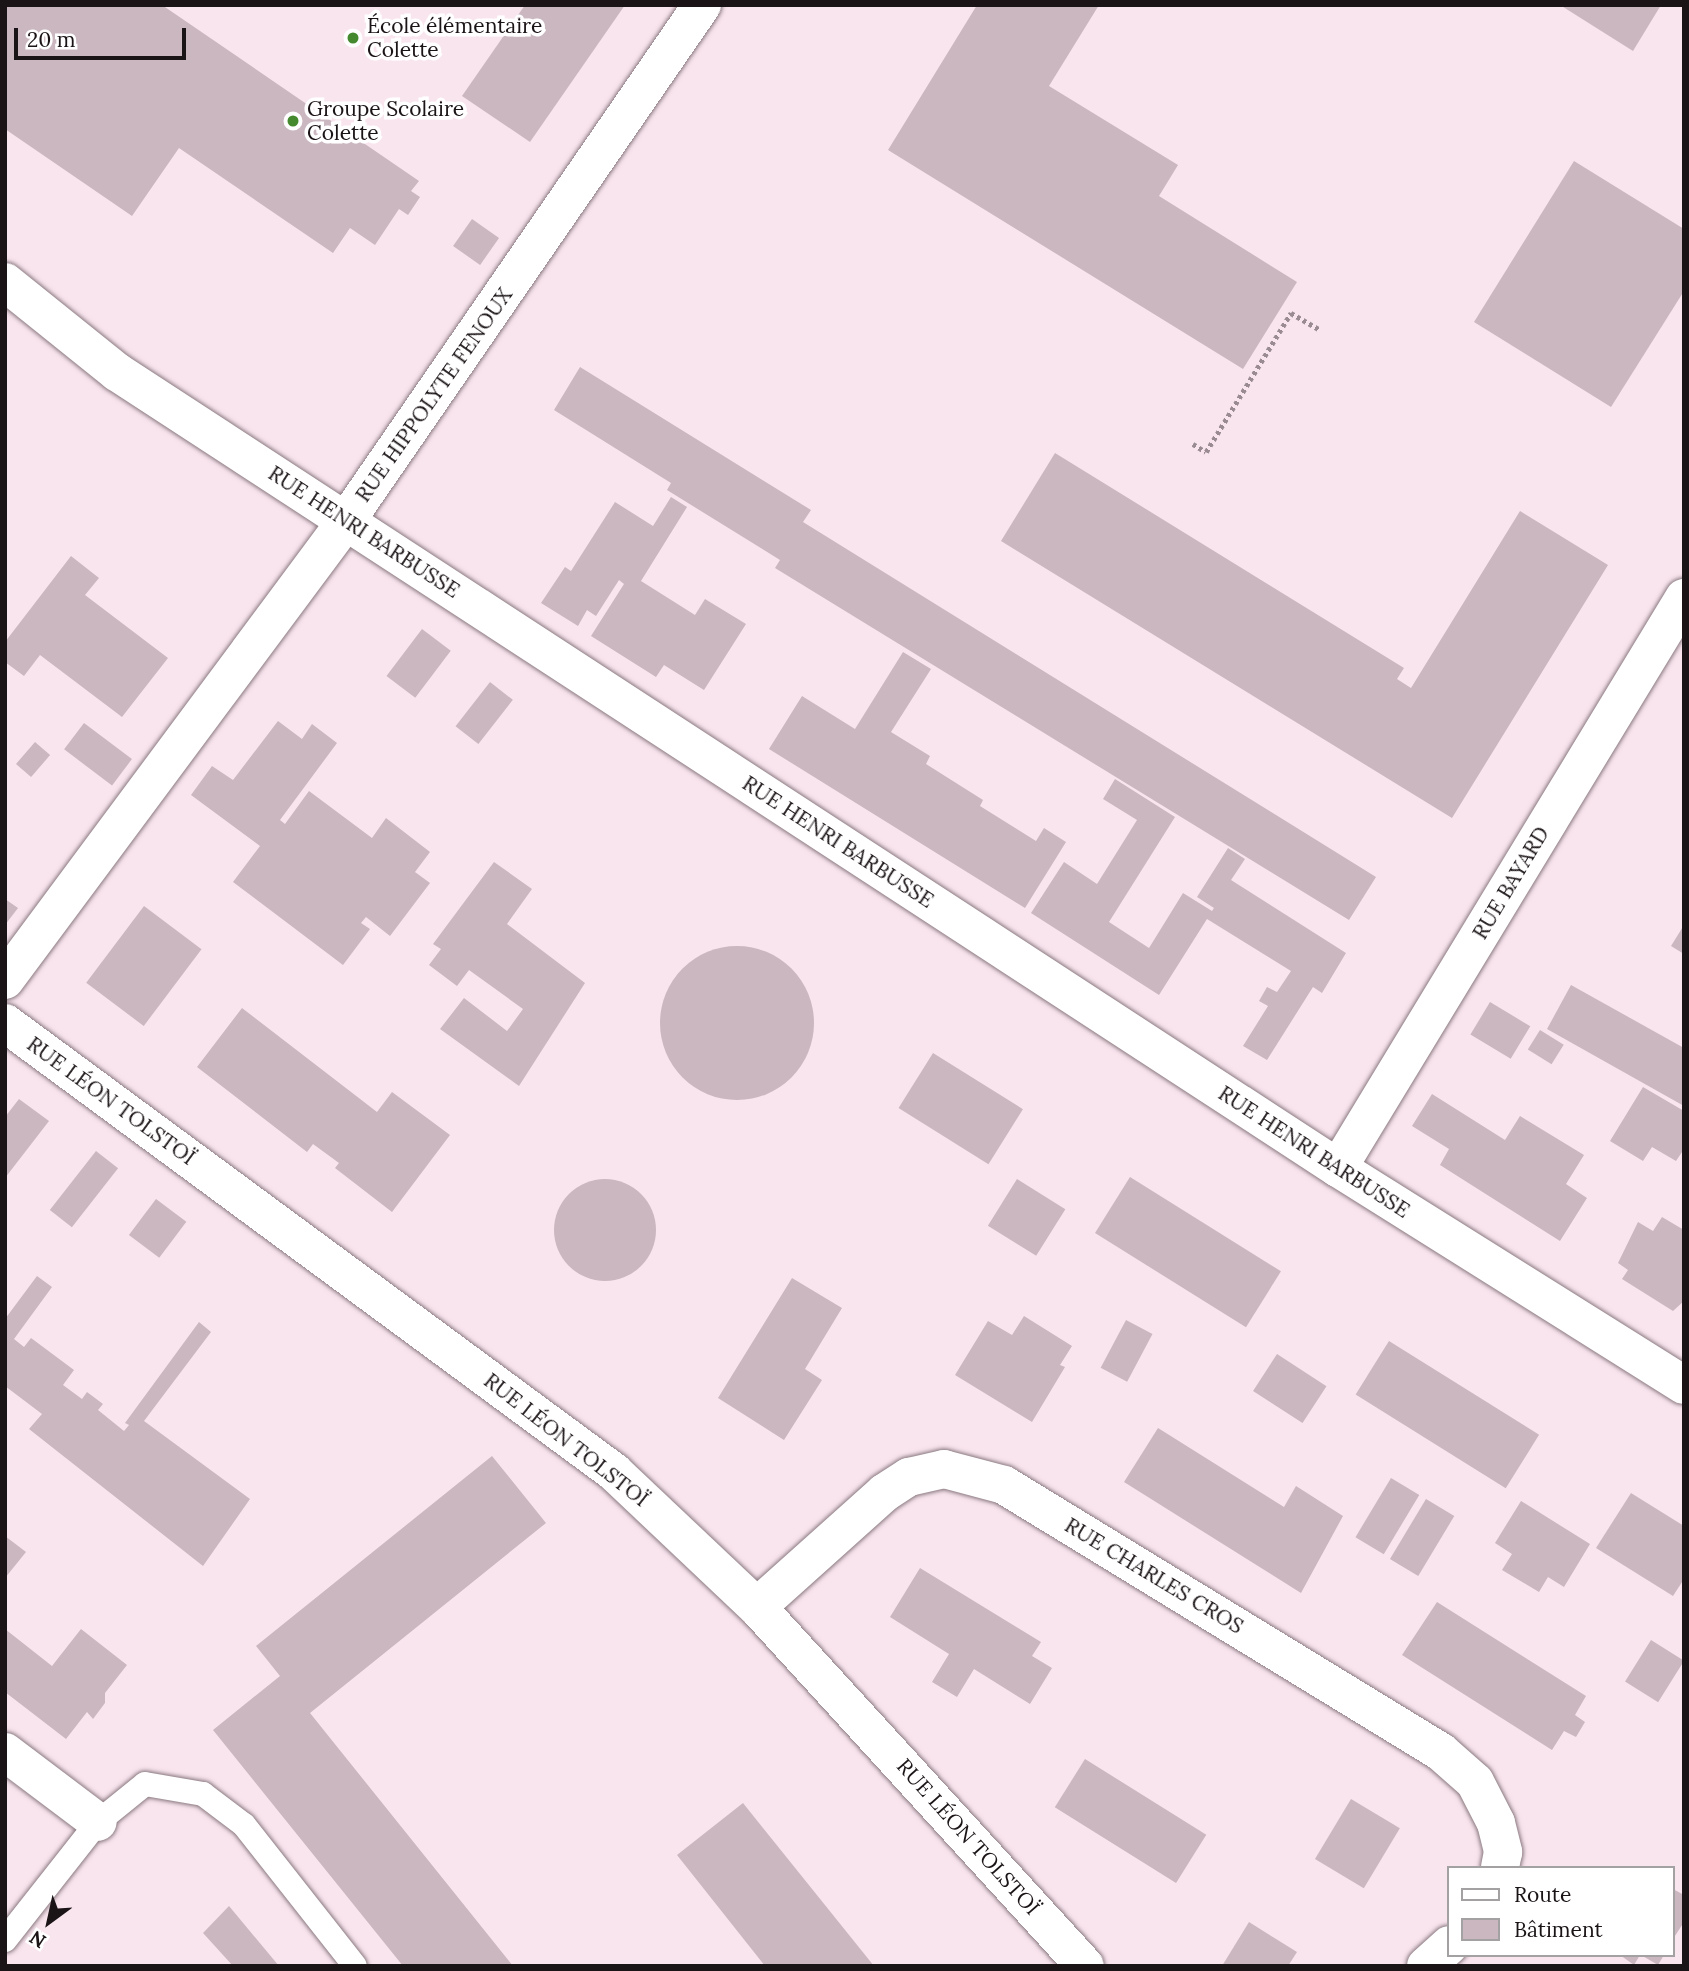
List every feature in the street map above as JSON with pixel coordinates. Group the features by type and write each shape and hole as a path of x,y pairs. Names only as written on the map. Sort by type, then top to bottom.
{"street":[{"name":"RUE HIPPOLYTE FENOUX","path":"5,979 346,521 702,5"},
{"name":"RUE HENRI BARBUSSE","path":"5,282 117,372 1338,1168 1684,1385"},
{"name":"RUE BAYARD","path":"1338,1168 1684,598"},
{"name":"RUE LÉON TOLSTOÏ","path":"5,1023 614,1472 757,1606 1085,1966"},
{"name":"RUE CHARLES CROS","path":"757,1606 884,1493 909,1477 944,1469 1004,1485 1441,1752 1475,1782 1491,1812 1503,1852 1500,1866"},
{"path":"5,1752 98,1822"},
{"path":"1426,1966 1448,1946"}],"lane":[{"path":"5,1940 98,1822 145,1784 203,1794 244,1825 355,1966"}],"path":[{"path":"1193,444 1206,452 1292,313 1320,328"}],"building":[{"path":"5,5 162,5 419,181 411,191 420,197 408,215 399,209 375,245 350,228 333,253 179,148 132,216 5,129"},
{"path":"525,5 625,5 530,142 462,96"},
{"path":"977,5 1099,5 1049,86 1178,165 1159,196 1297,282 1243,369 888,150"},
{"path":"1560,5 1661,5 1633,51"},
{"path":"1574,161 1684,229 1684,291 1611,407 1474,322"},
{"path":"472,219 499,238 480,265 453,246"},
{"path":"580,367 811,510 803,522 1376,877 1349,920 775,568 780,560 667,490 671,483 554,410"},
{"path":"1055,453 1404,668 1397,679 1411,688 1520,511 1608,565 1452,818 1001,541"},
{"path":"671,497 687,507 641,581 695,615 705,599 746,624 704,690 664,665 656,677 591,636 624,584 619,580 596,616 587,610 578,626 541,603 565,567 571,571 615,502 653,526"},
{"path":"71,556 99,578 85,595 168,658 122,717 40,655 24,676 5,662 5,642"},
{"path":"422,629 451,651 415,698 386,676"},
{"path":"903,652 931,669 891,732 930,756 926,764 983,800 980,806 1036,841 1044,828 1066,842 1025,908 769,749 802,696 855,729"},
{"path":"490,682 513,700 478,744 456,726"},
{"path":"278,721 302,739 312,724 337,743 280,820 285,824 309,791 372,838 386,818 430,852 415,872 430,883 390,936 366,917 361,923 370,929 343,965 233,882 260,846 191,795 212,766 233,780"},
{"path":"84,723 132,759 112,785 64,749"},
{"path":"35,742 50,755 31,777 16,764"},
{"path":"1115,779 1175,817 1109,922 1149,948 1183,893 1212,911 1214,908 1197,897 1228,848 1245,859 1231,880 1346,953 1322,993 1313,987 1267,1060 1243,1046 1268,1006 1259,1001 1267,987 1277,992 1291,971 1207,919 1159,995 1031,913 1064,862 1097,884 1137,820 1103,799"},
{"path":"494,862 532,889 507,924 585,983 519,1086 440,1029 464,998 507,1031 523,1009 469,970 457,986 429,965 441,949 433,944"},
{"path":"5,899 18,908 5,925"},
{"path":"144,906 202,949 144,1026 86,983"},
{"path":"1684,925 1684,954 1671,946"},
{"path":"737,946 767,951 792,968 809,993 814,1023 809,1053 792,1078 767,1095 737,1100 707,1095 682,1078 665,1053 660,1023 665,993 682,968 707,951"},
{"path":"1571,985 1684,1048 1684,1106 1547,1029"},
{"path":"1490,1002 1530,1026 1511,1059 1470,1035"},
{"path":"242,1008 377,1112 392,1092 450,1135 392,1212 335,1168 339,1163 313,1144 307,1152 197,1067"},
{"path":"1540,1030 1564,1045 1552,1064 1528,1050"},
{"path":"933,1053 1023,1109 988,1164 899,1108"},
{"path":"1643,1087 1684,1111 1684,1149 1676,1161 1652,1147 1643,1161 1610,1141"},
{"path":"1432,1094 1505,1140 1520,1116 1584,1155 1566,1184 1587,1198 1560,1241 1440,1165 1449,1149 1412,1126"},
{"path":"19,1099 49,1121 5,1178 5,1117"},
{"path":"96,1151 118,1168 72,1227 50,1210"},
{"path":"1130,1177 1281,1271 1246,1327 1095,1233"},
{"path":"605,1179 624,1183 641,1194 652,1211 656,1230 652,1249 641,1266 624,1277 605,1281 586,1277 569,1266 558,1249 554,1230 558,1211 569,1194 586,1183"},
{"path":"1017,1179 1065,1209 1036,1256 988,1226"},
{"path":"156,1199 186,1222 159,1258 129,1235"},
{"path":"1662,1217 1684,1230 1684,1301 1673,1311 1622,1279 1628,1270 1618,1263 1638,1222 1653,1231"},
{"path":"37,1276 52,1287 14,1339 24,1347 31,1338 74,1370 63,1385 82,1399 87,1392 103,1404 98,1410 124,1431 129,1425 125,1423 199,1322 211,1332 144,1421 250,1499 203,1566 29,1429 42,1414 5,1386 5,1319"},
{"path":"792,1278 842,1308 805,1369 822,1380 784,1440 718,1398"},
{"path":"1024,1316 1072,1346 1060,1365 1065,1367 1032,1422 955,1375 988,1321 1012,1335"},
{"path":"1126,1320 1152,1334 1127,1382 1101,1368"},
{"path":"1389,1341 1539,1435 1506,1488 1356,1394"},
{"path":"1277,1354 1326,1386 1303,1423 1253,1391"},
{"path":"1158,1428 1284,1507 1296,1486 1343,1516 1301,1593 1124,1482"},
{"path":"492,1456 546,1523 310,1713 513,1966 403,1966 213,1730 280,1676 256,1646"},
{"path":"1391,1478 1419,1495 1384,1554 1355,1537"},
{"path":"1631,1493 1684,1526 1684,1579 1673,1596 1596,1548"},
{"path":"1426,1499 1454,1516 1418,1576 1390,1559"},
{"path":"1521,1501 1590,1544 1564,1587 1548,1577 1539,1592 1502,1570 1512,1554 1495,1543"},
{"path":"5,1536 26,1552 5,1578"},
{"path":"920,1568 1041,1642 1032,1656 1052,1668 1030,1704 974,1669 957,1697 932,1682 949,1654 890,1617"},
{"path":"1437,1602 1586,1696 1575,1715 1585,1722 1576,1737 1564,1731 1552,1750 1402,1655"},
{"path":"5,1629 52,1666 81,1629 127,1665 105,1693 105,1703 93,1719 87,1712 66,1739 5,1692"},
{"path":"1651,1640 1684,1661 1658,1702 1625,1682"},
{"path":"1085,1759 1206,1835 1176,1883 1055,1807"},
{"path":"1351,1799 1400,1828 1364,1888 1315,1859"},
{"path":"743,1803 874,1966 765,1966 677,1855"},
{"path":"1675,1890 1684,1895 1684,1922 1675,1936"},
{"path":"229,1906 279,1966 233,1966 203,1933"},
{"path":"1249,1922 1297,1952 1288,1966 1222,1966"},
{"path":"1623,1957 1639,1957 1634,1965"},
{"path":"1644,1957 1663,1957 1658,1965"}],"place":[{"name":"École élémentaire Colette","path":"353,38"},
{"name":"Groupe Scolaire Colette","path":"293,121"}]}
